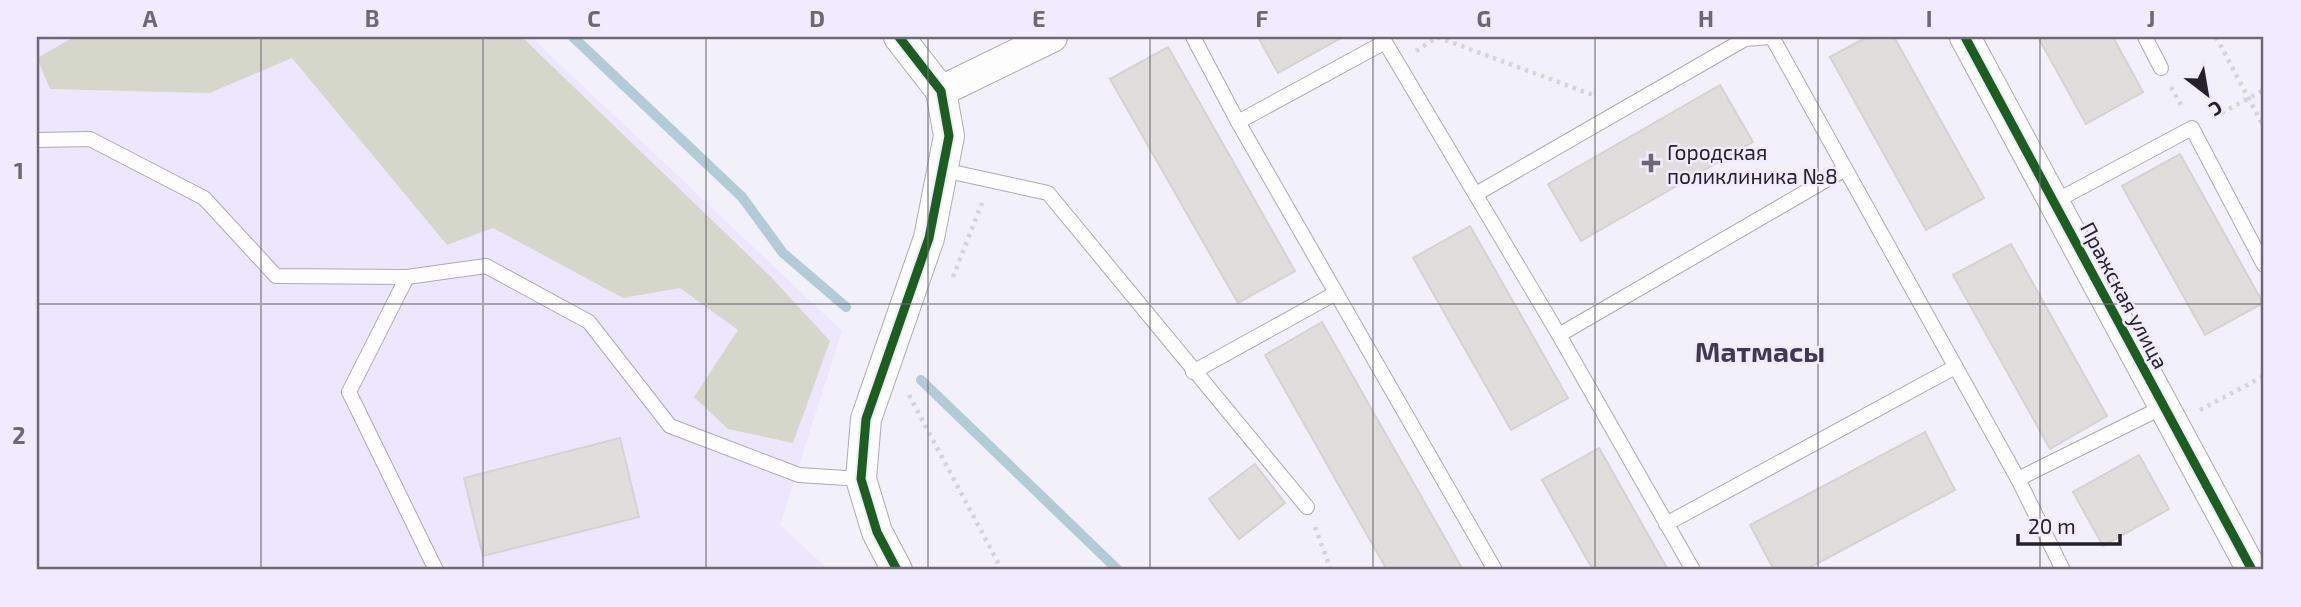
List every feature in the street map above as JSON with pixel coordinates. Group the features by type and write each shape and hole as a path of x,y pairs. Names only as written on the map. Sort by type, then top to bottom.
{"street":[{"path":"897,570 877,532 861,479 866,419 929,237 949,136 941,91 899,37"},
{"path":"941,91 1052,37"},
{"name":"Пражская улица","path":"1965,37 2252,570"}],"lane":[{"path":"1193,37 1238,122 1495,570"},
{"path":"1476,194 1745,39 1771,37 2018,479 2063,570"},
{"path":"2145,37 2161,68"},
{"path":"1238,122 1385,42 1559,335 1693,570"},
{"path":"2054,202 2193,128 2264,265"},
{"path":"37,140 90,139 204,198 276,276 407,277 486,266 589,322 670,426 799,475 861,479"},
{"path":"1559,335 1846,169"},
{"path":"943,170 1048,193 1307,507"},
{"path":"407,277 349,392 436,570"},
{"path":"1193,372 1336,293"},
{"path":"1667,524 1955,367"},
{"path":"2018,479 2170,415"}],"path":[{"path":"1397,61 1437,37 1626,108"},
{"path":"2216,37 2264,127"},
{"path":"2161,68 2193,128 2264,90"},
{"path":"952,279 982,205 984,179"},
{"path":"2170,415 2264,376"},
{"path":"907,391 1002,570"},
{"path":"1307,507 1332,570"}],"shaded area":[{"path":"37,37 531,37 842,331 780,525 829,570 37,570"},
{"path":"74,37 522,37 771,277 830,341 793,443 728,429 694,397 738,330 680,288 623,298 493,228 447,245 292,58 210,93 50,89 37,58"}],"building":[{"path":"1258,37 1343,37 1278,73"},
{"path":"1867,37 1894,37 1984,198 1926,230 1830,57"},
{"path":"2038,37 2113,37 2143,92 2086,124"},
{"path":"1168,47 1295,271 1238,303 1110,79"},
{"name":"Городская поликлиника №8","path":"1720,85 1753,142 1581,241 1548,184"},
{"path":"2180,154 2263,303 2205,335 2122,186"},
{"path":"1470,226 1568,398 1511,430 1413,258"},
{"path":"2011,244 2107,416 2050,449 1953,275"},
{"path":"1322,322 1463,570 1387,570 1265,355"},
{"path":"1925,432 1955,490 1805,570 1774,570 1750,525"},
{"path":"620,438 639,517 483,556 464,478"},
{"path":"1599,448 1668,570 1593,570 1542,480"},
{"path":"2139,455 2169,509 2103,546 2073,492"},
{"path":"1255,464 1285,503 1239,539 1209,499"}],"waterway":[{"path":"573,37 742,197 783,253 846,307"},
{"path":"921,380 1118,570"}],"cycle path":[{"path":"897,570 877,532 861,479 866,419 929,238 949,136 941,91 899,37"},
{"path":"1965,37 2252,570"}],"place":[{"name":"Городская поликлиника №8","path":"1651,163"}],"district":[{"name":"Матмасы","path":"1760,351"}]}
